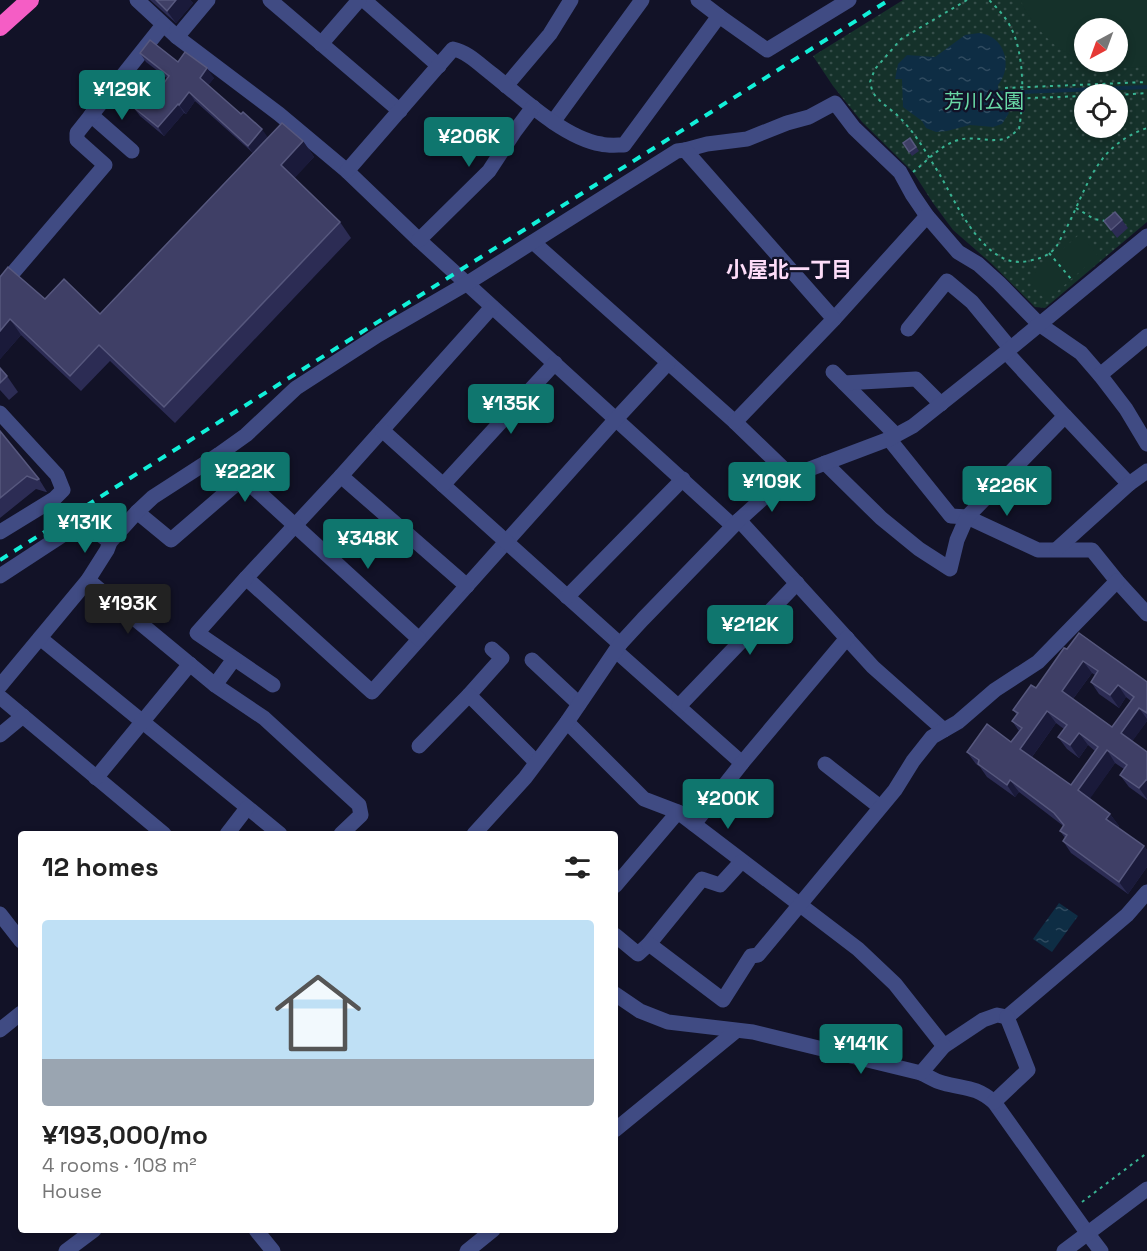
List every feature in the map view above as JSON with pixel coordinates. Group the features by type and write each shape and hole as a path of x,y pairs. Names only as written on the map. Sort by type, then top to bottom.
{"highway":[{"path":"0,27 30,0"}],"street":[{"path":"137,0 177,37 279,114 347,171 466,284 683,479 736,523 797,583 873,667 944,730"},
{"path":"177,37 208,0"},
{"path":"270,0 400,111"},
{"path":"321,44 359,0"},
{"path":"364,0 439,66"},
{"path":"506,86 550,33 571,0"},
{"path":"698,0 767,50 845,1"},
{"path":"554,122 640,1"},
{"path":"347,171 453,49 460,50 533,107 580,139 601,145 624,145 719,16"},
{"path":"0,288 105,165 77,140 77,133 163,25"},
{"path":"0,686 88,580 110,542 136,512 153,497 246,435 296,388 677,151 707,144 747,139 809,117 835,103 854,128 900,172 927,216 958,252 992,276 1039,324 1081,353 1126,409 1143,426 1147,444"},
{"path":"419,240 489,171 533,107"},
{"path":"91,115 132,151"},
{"path":"685,150 834,319"},
{"path":"735,422 834,319 927,216"},
{"path":"477,831 525,778 567,722 618,647 736,523 783,480 892,437 913,426 1147,236"},
{"path":"533,242 735,422 791,476"},
{"path":"908,329 947,281 972,302 1008,350 1065,416 1130,484"},
{"path":"273,685 197,633 492,307"},
{"path":"1100,375 1147,336"},
{"path":"443,485 555,363"},
{"path":"246,578 372,692 668,363"},
{"path":"832,372 892,437 951,516 967,517 1038,550 1092,550 1147,614"},
{"path":"844,383 916,379 941,404"},
{"path":"0,413 57,475 63,490 54,499 0,532"},
{"path":"825,463 881,518 919,549 950,569 957,540 967,517 1065,416"},
{"path":"382,430 567,597 679,706 742,763"},
{"path":"218,455 419,639"},
{"path":"1057,549 1147,471"},
{"path":"341,476 467,586"},
{"path":"136,512 171,540 243,478"},
{"path":"567,597 683,479"},
{"path":"0,576 78,525 90,527 110,542"},
{"path":"88,580 215,685 264,718 359,805 361,815 344,831"},
{"path":"649,944 723,1000 751,956 758,955 895,790 932,736 958,722 995,690 1038,662 1117,581"},
{"path":"679,706 797,583"},
{"path":"40,638 276,831"},
{"path":"694,824 847,638"},
{"path":"419,746 502,658 492,649"},
{"path":"215,685 234,659"},
{"path":"531,660 579,704"},
{"path":"96,778 190,664"},
{"path":"469,695 537,762"},
{"path":"0,698 160,831"},
{"path":"0,735 23,716"},
{"path":"567,722 644,799 678,812 858,949 895,984 944,1046"},
{"path":"825,764 880,807"},
{"path":"229,831 247,808"},
{"path":"618,882 678,812"},
{"path":"618,937 638,954 649,944 702,879 720,885 741,862"},
{"path":"1007,1017 1127,915 1147,892"},
{"path":"0,914 18,936"},
{"path":"618,996 640,1011 668,1023 753,1032 921,1073 941,1083 970,1088 984,1094 994,1102 1101,1251"},
{"path":"0,1030 18,1015"},
{"path":"921,1073 944,1046 983,1020 997,1015 1007,1017"},
{"path":"994,1102 1028,1070 1007,1017"},
{"path":"618,1128 736,1031"},
{"path":"1064,1251 1147,1189"},
{"path":"66,1251 90,1233"},
{"path":"258,1233 273,1251"},
{"path":"467,1251 489,1233"}],"path":[{"path":"966,0 901,39 875,69 870,82 874,94 900,118 916,138 969,227 995,254 1008,261 1024,262 1042,258 1049,253 1055,248 1097,166 1111,148 1124,138 1147,128"},
{"path":"910,174 944,146 957,140 971,138 995,140 1008,137 1018,129 1022,111 1022,87 1017,41 1002,14 989,0"},
{"path":"1005,88 1147,82"},
{"path":"1128,94 1147,93"},
{"path":"1005,99 1074,96"},
{"path":"1076,208 1094,219 1109,221"},
{"path":"1049,253 1071,279"},
{"path":"1070,1210 1147,1153"}],"green space":[{"name":"芳川公園","path":"903,0 1147,0 1147,222 1045,308 1035,307 992,264 953,230 913,172 862,122 833,86 813,56"},
{"path":"1021,0 1147,0 1147,66 1128,68 1128,18 1074,18 1074,56 1057,47 1035,24"},
{"path":"1080,234 1098,256 1046,301 1028,279"}],"water":[{"path":"979,33 995,39 1004,53 1006,61 1003,77 998,85 999,101 1009,113 1002,124 993,127 970,125 936,132 926,128 922,121 903,107 902,79 895,79 898,64 907,55 935,57 965,35"},
{"path":"1059,903 1078,916 1052,952 1033,939"}],"building":[{"path":"156,0 176,0 167,11"},
{"path":"150,40 178,62 185,52 207,68 200,78 262,129 248,146 189,92 158,127 133,107 143,95 151,101 169,76 140,53"},
{"path":"282,123 303,141 281,165 340,222 164,407 99,345 70,376 10,319 0,331 0,277 8,267 45,299 64,279 100,314"},
{"path":"910,138 916,147 909,152 903,143"},
{"path":"1115,212 1122,220 1111,230 1104,221"},
{"path":"0,368 7,376 0,383"},
{"path":"0,431 39,479 27,476 0,498"},
{"path":"1079,633 1147,682 1147,713 1139,708 1121,733 1147,752 1147,780 1139,788 1120,775 1127,765 1107,750 1078,790 1110,814 1106,819 1144,846 1119,882 1063,841 1067,835 1060,831 1064,825 1054,813 1010,780 1007,785 978,764 979,760 967,752 987,724 1011,742 1022,728 1012,721 1018,713 1013,710 1031,685 1036,688 1064,648 1067,649","holes":["1083,661 1098,671 1091,682 1110,695 1118,685 1134,697 1112,727 1062,691","1047,711 1067,725 1058,737 1070,745 1079,733 1098,747 1071,785 1020,749"]}],"waterway":[{"path":"998,93 1147,87"}],"railway":[{"path":"0,560 889,0"}],"district":[{"name":"小屋北一丁目","path":"789,269"}]}
